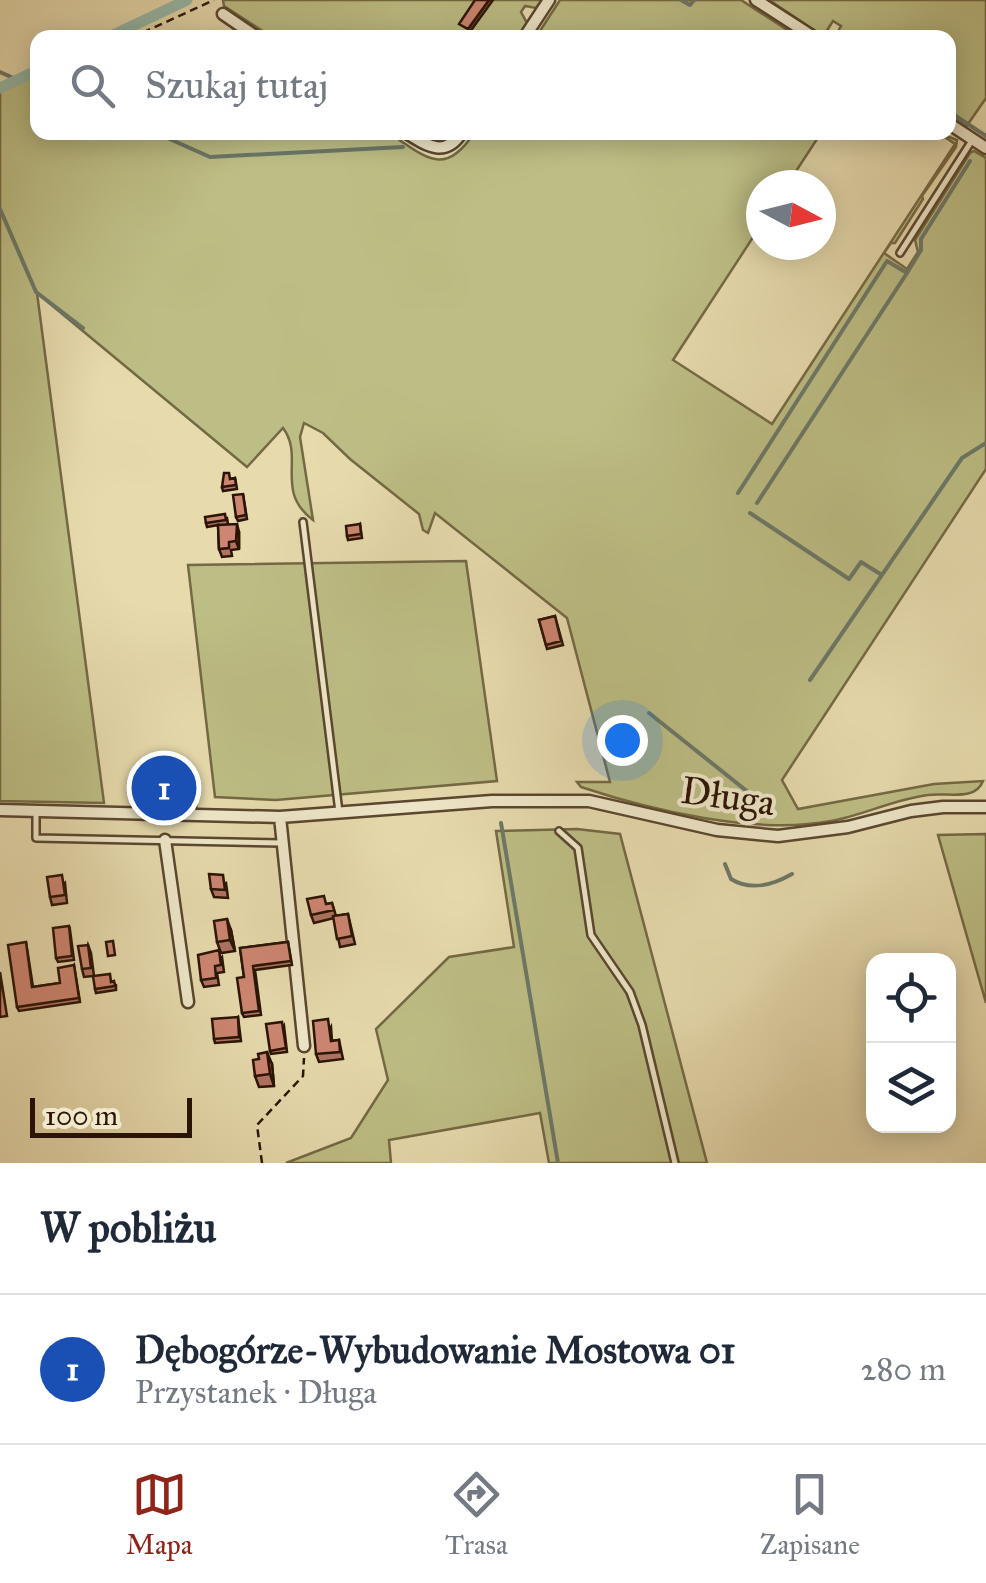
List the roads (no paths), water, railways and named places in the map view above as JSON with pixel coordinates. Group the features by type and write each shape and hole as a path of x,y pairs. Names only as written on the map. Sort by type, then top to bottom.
{"street":[{"path":"529,30 549,0"},
{"path":"756,0 803,30"},
{"path":"222,14 246,30"},
{"path":"956,129 986,148"},
{"path":"418,140 441,150 457,140"},
{"name":"Długa","path":"0,810 280,817 492,801 589,802 717,830 778,836 848,826 911,810 986,807"},
{"path":"280,817 304,1046"},
{"path":"165,840 188,1002"}],"lane":[{"path":"900,252 973,139"},
{"path":"304,522 340,813"},
{"path":"145,813 166,795 177,794 192,802 193,813"},
{"path":"36,811 36,838 282,843"},
{"path":"560,830 578,848 591,935 630,992 642,1026 675,1163"}],"waterway":[{"path":"124,30 187,0"},
{"path":"681,0 690,5 694,0"},
{"path":"0,72 18,80"},
{"path":"0,88 30,74"},
{"path":"956,116 986,136"},
{"path":"172,140 210,157 403,147"},
{"path":"738,493 887,261 907,273 921,250 921,239 970,161"},
{"path":"0,209 36,292 83,328"},
{"path":"757,503 907,273"},
{"path":"810,680 962,458 986,443"},
{"path":"750,513 849,579 861,562 882,575"},
{"path":"649,713 753,796"},
{"path":"501,823 558,1163"},
{"path":"725,864 731,879 746,885 769,884 792,874"}],"place":[{"name":"Dębogórze-Wybudowanie Mostowa 01","path":"164,788"}]}
